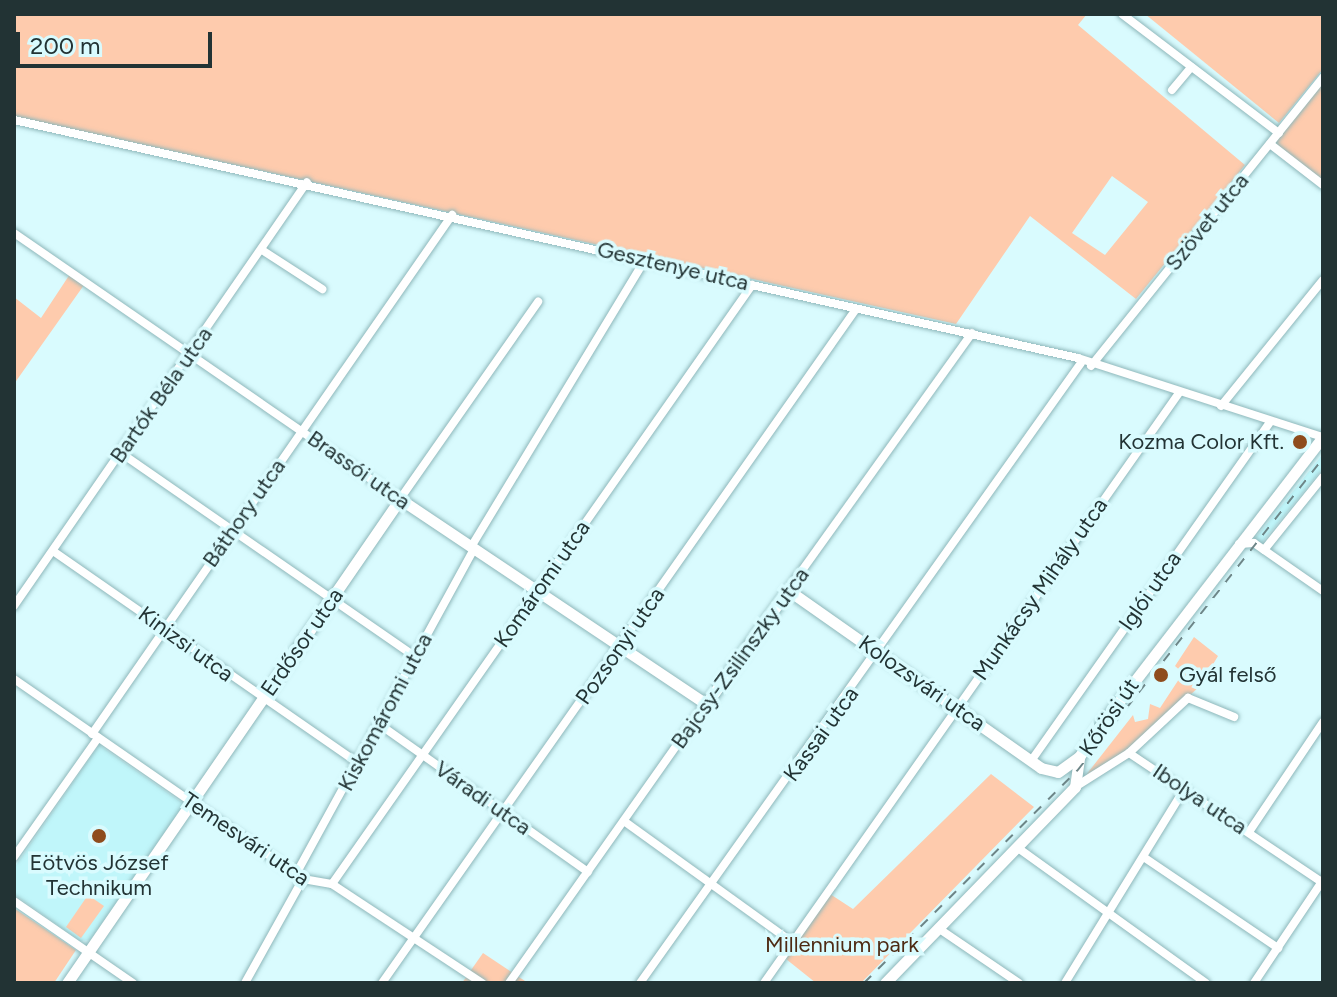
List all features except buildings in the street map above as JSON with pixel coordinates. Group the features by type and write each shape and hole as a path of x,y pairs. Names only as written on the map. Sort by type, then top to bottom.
{"street":[{"path":"1122,14 1279,133"},
{"path":"1172,90 1191,67"},
{"name":"Szövet utca","path":"1091,366 1322,81"},
{"name":"Gesztenye utca","path":"14,120 307,182 972,333 1323,437"},
{"path":"1270,144 1323,185"},
{"name":"Bartók Béla utca","path":"14,606 307,182"},
{"name":"Báthory utca","path":"14,857 164,628 452,215"},
{"name":"Brassói utca","path":"14,233 400,499 706,704"},
{"path":"262,250 322,289"},
{"name":"Kiskomáromi utca","path":"245,983 473,548 645,260"},
{"path":"1221,406 1323,280"},
{"name":"Komáromi utca","path":"332,884 425,756 536,591 752,285"},
{"name":"Erdősor utca","path":"67,983 538,302"},
{"name":"Pozsonyi utca","path":"382,983 856,309"},
{"name":"Bajcsy-Zsilinszky utca","path":"509,983 972,333"},
{"name":"Kassai utca","path":"640,983 880,652 1081,363"},
{"name":"Munkácsy Mihály utca","path":"764,983 1179,393"},
{"path":"1230,396 1232,410"},
{"name":"Iglói utca","path":"1031,761 1270,422"},
{"name":"Kőrösi út","path":"885,983 1018,848 1076,782 1079,757 1236,544 1323,437"},
{"path":"121,453 414,656"},
{"path":"1264,550 1323,477"},
{"path":"1252,525 1254,543"},
{"path":"1236,544 1254,543 1323,591"},
{"name":"Kinizsi utca","path":"53,551 358,763"},
{"name":"Kolozsvári utca","path":"788,590 1031,761 1076,782"},
{"name":"Temesvári utca","path":"14,679 299,877 332,884 482,983"},
{"path":"1129,753 1188,698 1234,717"},
{"path":"1249,832 1323,722"},
{"name":"Váradi utca","path":"379,724 588,872"},
{"name":"Ibolya utca","path":"1076,782 1129,753 1322,881"},
{"path":"1058,772 1079,757"},
{"path":"1065,983 1110,917 1185,788"},
{"path":"624,821 793,943"},
{"path":"1018,848 1206,983"},
{"path":"1145,858 1278,948"},
{"path":"1254,983 1322,881"},
{"path":"14,901 133,983"},
{"path":"938,928 1019,983"}],"shaded area":[{"path":"1323,454 1323,468 1255,551 1249,546"},
{"name":"Eötvös József Technikum","path":"99,745 184,804 90,940 80,941 14,894 14,868"}],"green space":[{"path":"14,14 1087,14 1078,25 1245,165 1136,299 1030,216 956,324 14,116","holes":["1112,176 1148,202 1105,255 1072,233"]},
{"path":"1145,14 1323,14 1323,69 1279,123"},
{"path":"1319,82 1323,85 1323,185 1270,144"},
{"path":"70,274 84,285 14,384 14,297 41,318"},
{"path":"1194,637 1218,656 1200,686 1132,748 1086,775 1133,715 1135,722 1148,719 1150,704 1160,708 1183,673 1175,666"},
{"name":"Millennium park","path":"991,774 1034,807 861,983 816,983 786,959 830,894 853,909"},
{"path":"88,895 104,906 81,938 66,927"},
{"path":"14,908 76,950 54,983 14,983"},
{"path":"483,953 528,983 462,983"}],"railway":[{"path":"864,983 1077,771 1323,458"}],"place":[{"name":"Kozma Color Kft.","path":"1300,442"},
{"name":"Gyál felső","path":"1161,675"},
{"name":"Eötvös József Technikum","path":"99,836"}]}
